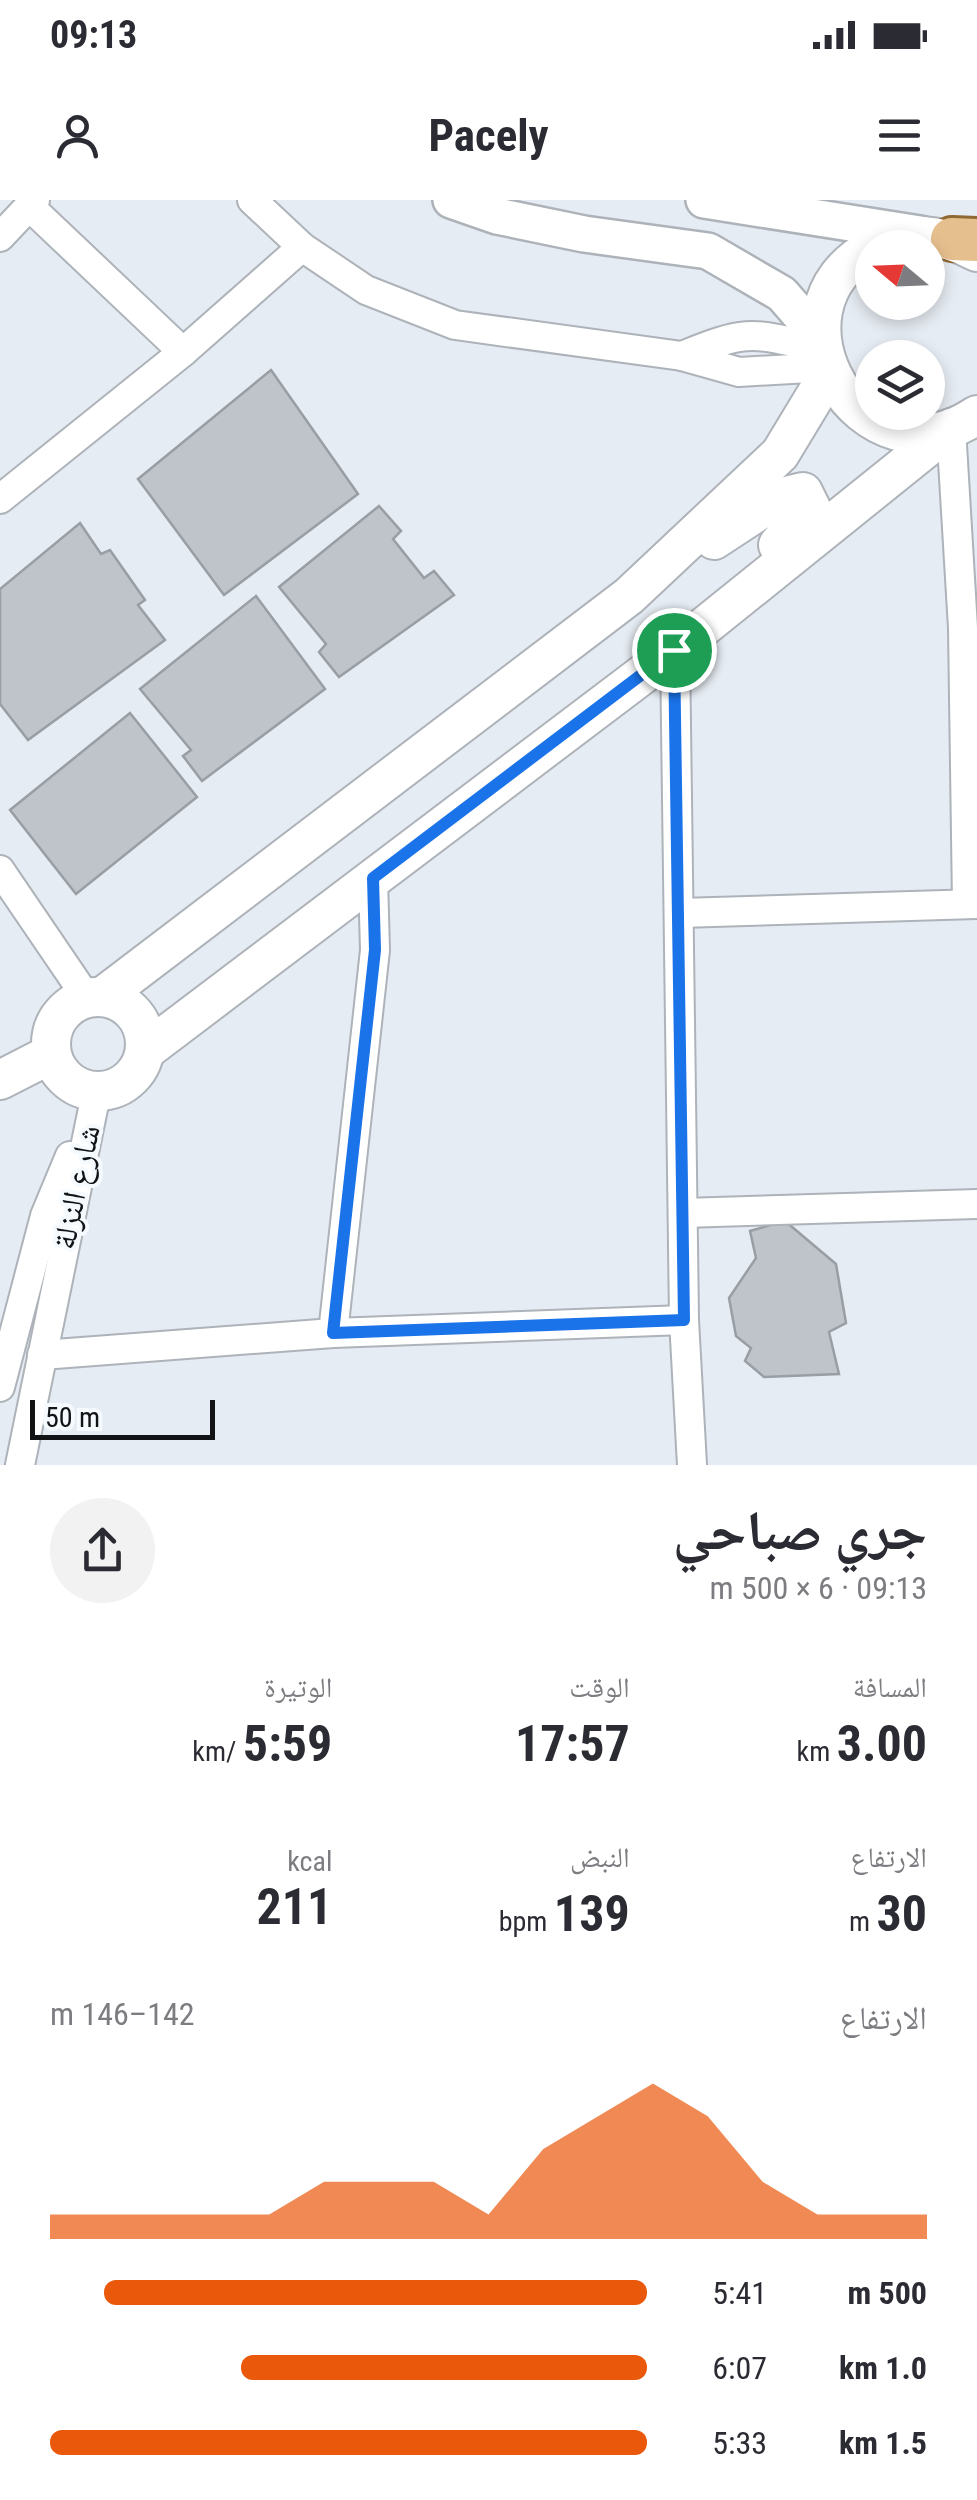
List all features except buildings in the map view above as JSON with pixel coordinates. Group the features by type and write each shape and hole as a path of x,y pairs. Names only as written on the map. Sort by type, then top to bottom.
{"main road":[{"path":"855,263 838,278 825,308 825,357 844,398 866,418 908,432 964,421"},
{"path":"629,596 780,454 825,357"},
{"path":"674,650 812,508 803,492 778,498 629,596 95,997 62,1013 50,1040 52,1054 68,1082 96,1094 129,1080 145,1051 674,650 964,421"},
{"path":"95,997 129,1008 138,1019 145,1051"},
{"path":"0,1080 52,1054"}],"street":[{"path":"252,200 302,247 366,290 455,326 682,356 740,372 825,357"},
{"path":"450,200 497,216 584,234 708,251 782,294 825,357"},
{"path":"704,200 957,241"},
{"path":"0,237 32,203 183,352"},
{"path":"0,500 183,352 302,247"},
{"path":"682,356 736,334 754,333 825,357"},
{"path":"680,913 972,904 964,421"},
{"path":"674,650 684,1320 692,1465"},
{"path":"0,870 95,997"},
{"path":"333,1333 375,950 373,878"},
{"name":"شارع النزلة","path":"20,1465 96,1094"},
{"name":"شارع النزلة","path":"0,1387 45,1216 96,1094"},
{"path":"682,1213 977,1204"},
{"path":"42,1355 333,1333 684,1320"}],"route":[{"path":"674,650 684,1320 333,1333 375,950 373,878 674,650"}]}
